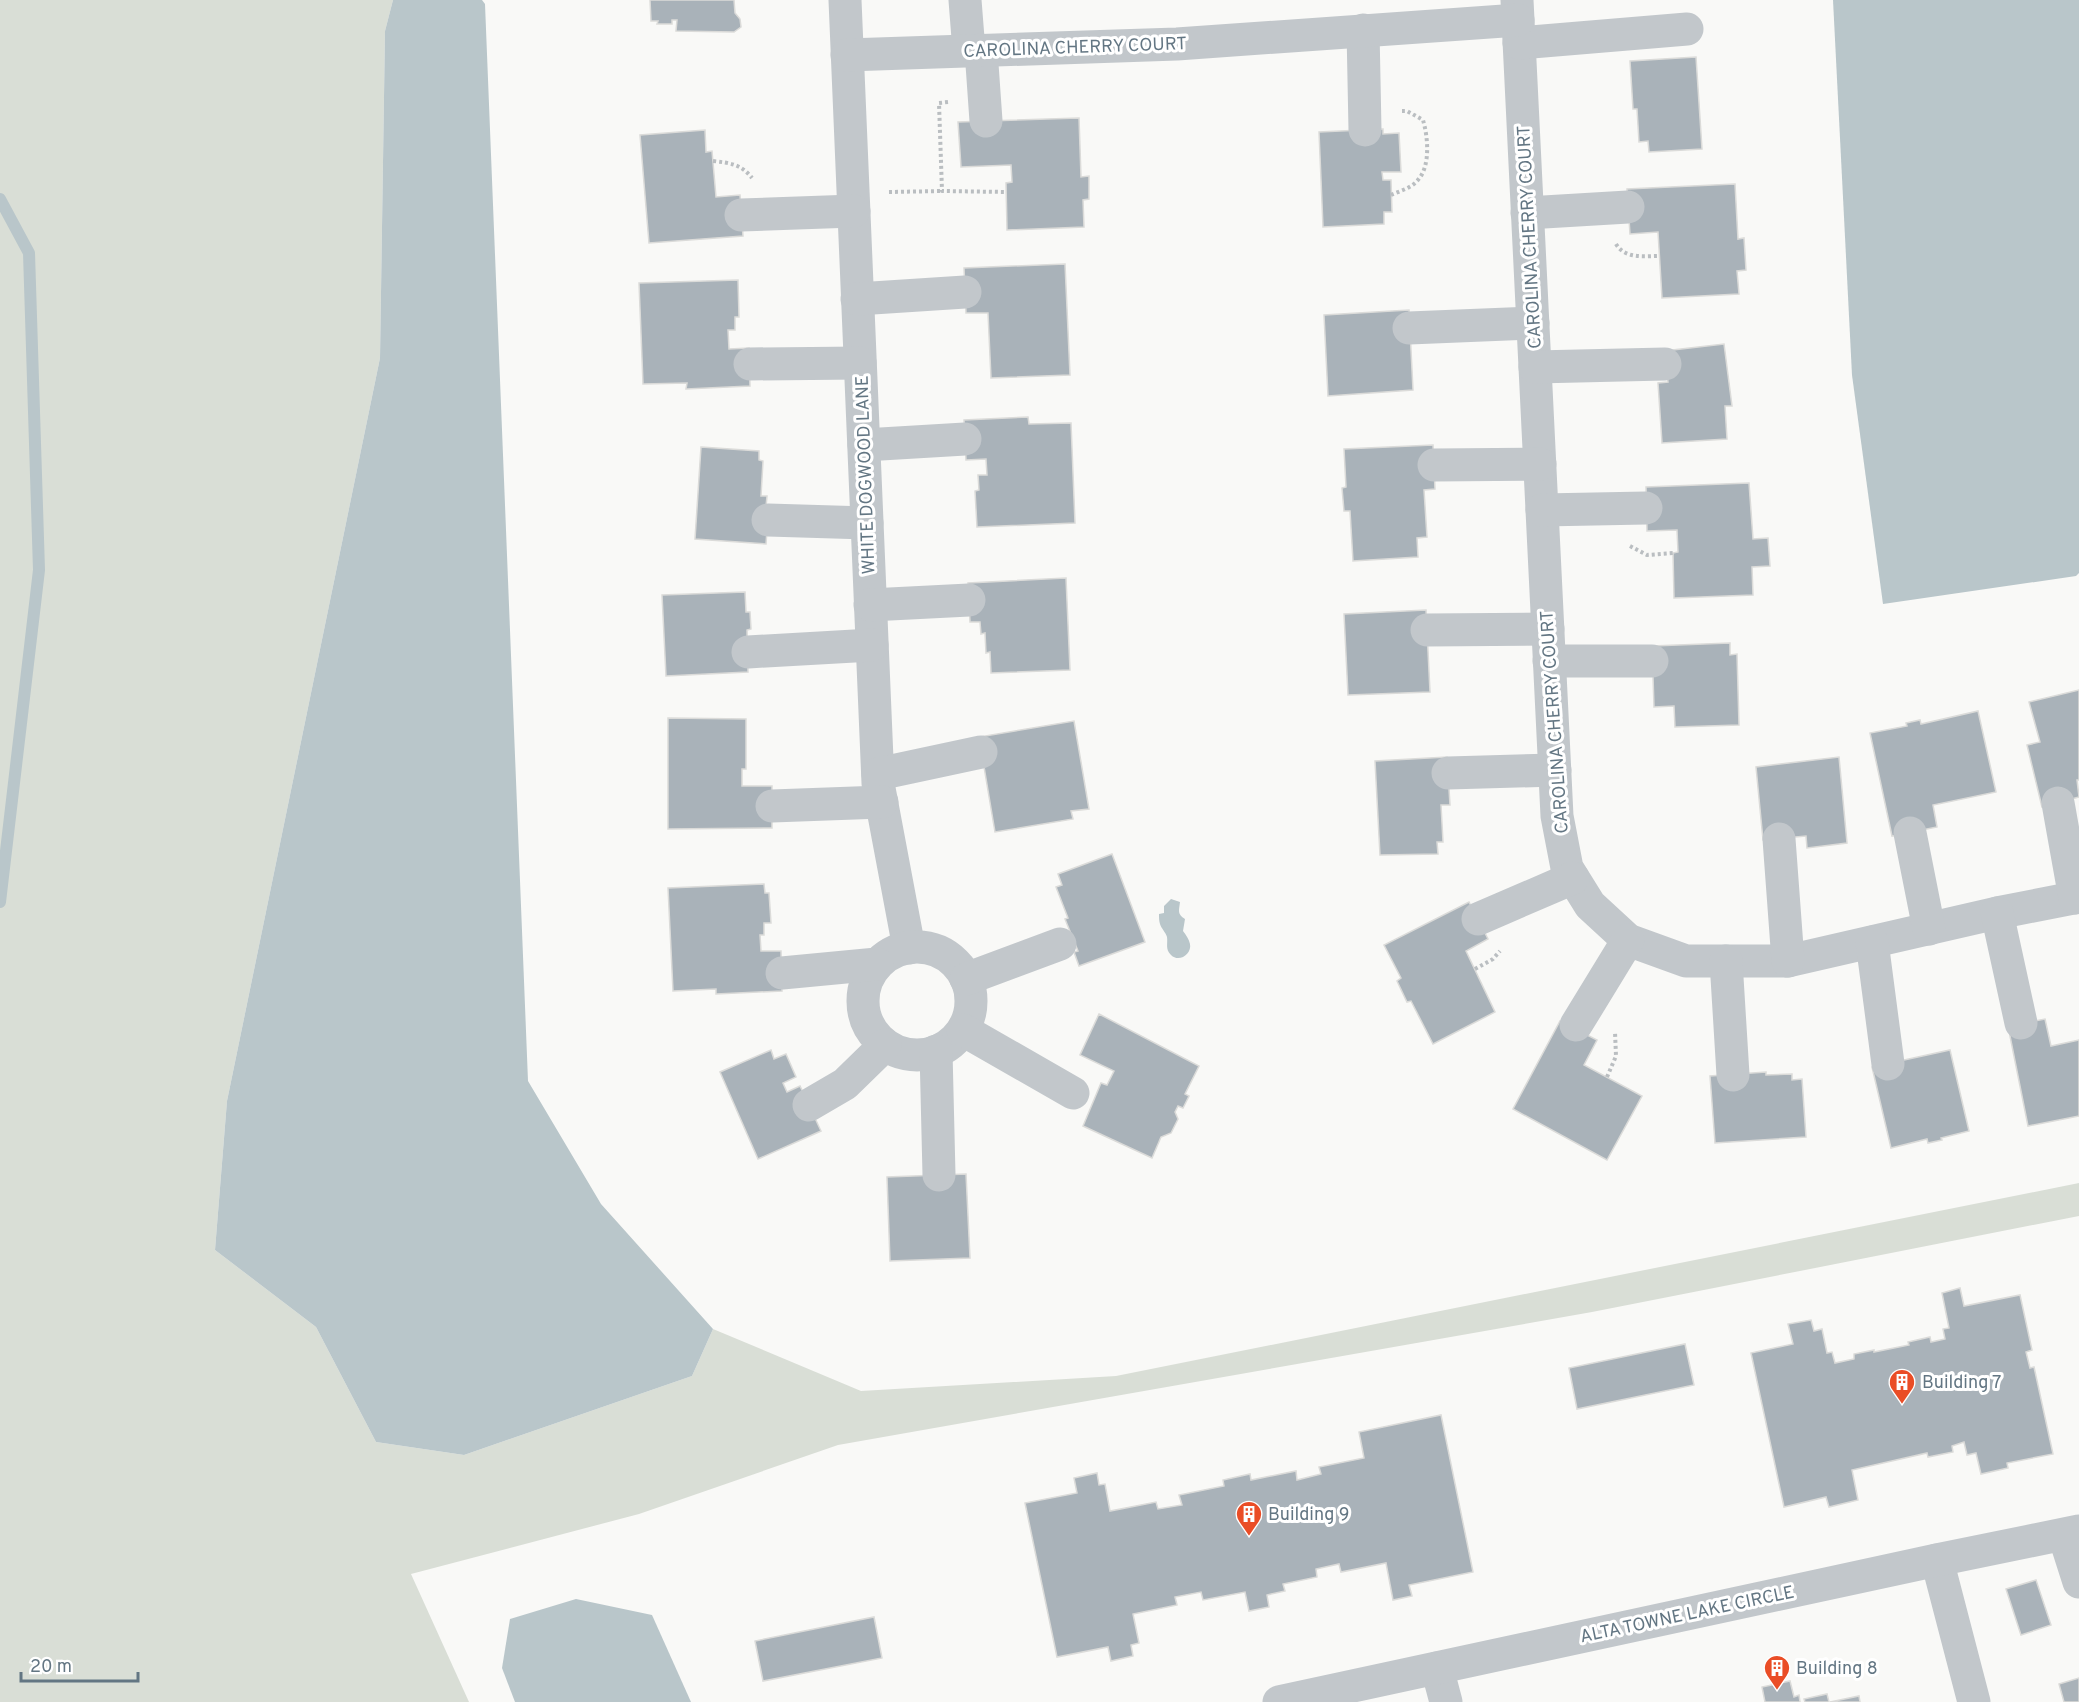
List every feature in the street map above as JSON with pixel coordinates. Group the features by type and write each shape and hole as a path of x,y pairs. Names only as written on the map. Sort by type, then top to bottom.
{"street":[{"name":"WHITE DOGWOOD LANE","path":"845,0 870,605 880,788 909,948"},
{"path":"965,0 985,110"},
{"name":"CAROLINA CHERRY COURT","path":"847,55 1177,44 1518,21 1557,816 1567,868 1590,905 1628,940 1686,961 1726,962 1788,961 1997,913 2077,898"},
{"path":"1518,21 1687,29"},
{"path":"1363,30 1365,121"},
{"path":"741,215 854,202"},
{"path":"1527,213 1628,207"},
{"path":"858,299 965,292"},
{"path":"1409,328 1533,323"},
{"path":"750,364 860,363"},
{"path":"1535,367 1665,364"},
{"path":"864,445 965,439"},
{"path":"1434,465 1540,464"},
{"path":"1542,510 1646,508"},
{"path":"768,520 867,523"},
{"path":"870,605 969,600"},
{"path":"1427,630 1652,661"},
{"path":"748,651 872,645"},
{"path":"772,806 880,788 981,752"},
{"path":"1448,773 1555,770"},
{"path":"2058,803 2077,898"},
{"path":"1910,833 1929,928"},
{"path":"1779,839 1788,961"},
{"path":"1478,919 1573,878"},
{"path":"1997,913 2021,1023"},
{"path":"1576,1025 1628,940"},
{"path":"1872,942 1888,1064"},
{"path":"966,979 1060,944"},
{"path":"909,948 926,948 943,954 957,965 966,979 970,996 969,1014 963,1030 951,1043 936,1052 919,1055 901,1053 885,1045 872,1032 864,1015 862,997 867,980 877,964 892,953 909,948"},
{"path":"1726,962 1733,1075"},
{"path":"782,973 877,964"},
{"path":"963,1030 1073,1093"},
{"path":"809,1105 845,1084 885,1045"},
{"path":"936,1052 939,1176"},
{"name":"ALTA TOWNE LAKE CIRCLE","path":"1279,1702 2071,1533 2079,1582"},
{"path":"1937,1560 1974,1702"},
{"path":"1437,1668 1446,1702"}],"path":[{"path":"942,191 939,103 985,110"},
{"path":"1365,121 1407,111 1423,120 1426,130 1426,168 1417,181 1391,195"},
{"path":"854,202 942,191 1006,192"}],"shaded area":[{"path":"0,0 393,0 385,31 380,358 227,1101 215,1250 316,1327 376,1442 464,1455 692,1376 713,1329 861,1391 1116,1376 2079,1183 2079,1216 1592,1312 838,1445 639,1514 411,1574 469,1702 0,1702"},
{"path":"393,0 482,0 485,4 528,1081 601,1204 713,1329 692,1376 464,1455 376,1442 316,1327 215,1250 227,1101 380,358 385,31"},
{"path":"1833,0 2079,0 2079,573 2076,576 1883,604 1852,375"},
{"path":"1171,899 1180,902 1180,914 1185,919 1183,931 1190,944 1189,951 1181,958 1169,953 1167,937 1159,922 1159,914 1164,913 1164,906"},
{"path":"576,1599 652,1615 691,1702 515,1702 502,1668 510,1619"}],"building":[{"path":"650,0 734,0 735,13 740,19 741,27 734,32 676,31 677,20 672,20 672,24 657,24 658,21 651,21"},
{"path":"1696,57 1702,149 1649,152 1648,141 1639,142 1637,109 1633,109 1630,61"},
{"path":"1079,118 1081,177 1089,176 1089,199 1083,200 1084,227 1007,230 1006,183 1012,182 1011,165 961,167 958,122"},
{"path":"1383,129 1383,134 1399,133 1401,172 1382,172 1383,180 1391,180 1392,212 1384,212 1384,224 1323,227 1319,132"},
{"path":"705,130 706,152 712,151 716,197 740,195 743,236 649,243 640,135"},
{"path":"1735,184 1738,239 1744,238 1746,270 1737,271 1739,294 1662,298 1658,232 1630,234 1627,189"},
{"path":"1065,264 1070,375 991,378 988,313 966,313 964,268"},
{"path":"738,280 739,317 735,317 735,330 728,330 729,349 749,348 750,386 686,389 687,383 643,384 639,283"},
{"path":"1409,310 1413,390 1328,396 1324,315"},
{"path":"1724,344 1732,406 1725,406 1727,439 1662,443 1658,383 1668,382 1664,351"},
{"path":"1028,417 1029,424 1071,423 1075,523 977,527 975,491 979,490 978,475 987,475 986,459 966,460 964,420"},
{"path":"1433,445 1435,489 1424,490 1427,537 1417,538 1418,557 1353,561 1350,511 1344,511 1342,488 1346,487 1344,449"},
{"path":"701,447 759,451 759,460 763,461 761,496 767,496 766,544 695,539"},
{"path":"1749,483 1753,539 1768,538 1770,566 1752,567 1753,595 1674,598 1673,553 1678,552 1677,530 1647,531 1646,487"},
{"path":"1066,578 1070,670 991,673 990,652 986,653 985,633 981,634 980,622 970,622 968,583"},
{"path":"745,592 746,612 750,612 751,629 747,630 748,672 666,676 662,595"},
{"path":"1426,610 1430,692 1348,695 1344,614"},
{"path":"1730,643 1730,655 1737,654 1739,725 1675,727 1674,706 1654,707 1652,646"},
{"path":"2079,690 2079,780 2077,780 2079,797 2042,807 2027,745 2040,742 2029,702"},
{"path":"1978,711 1996,792 1933,805 1937,827 1892,836 1870,733 1907,726 1906,723 1920,720 1921,724"},
{"path":"668,718 746,719 746,769 742,769 742,786 772,786 772,828 668,829"},
{"path":"1074,721 1089,809 1071,811 1073,819 995,832 979,737"},
{"path":"1447,757 1450,805 1441,805 1443,842 1437,842 1438,854 1380,855 1375,761"},
{"path":"1839,757 1847,843 1807,848 1806,836 1763,840 1756,767"},
{"path":"1112,854 1145,942 1079,966 1074,952 1078,951 1065,919 1068,918 1056,887 1062,885 1058,874"},
{"path":"764,884 765,893 769,893 771,923 764,923 764,935 760,935 761,951 781,951 782,991 716,994 716,989 673,991 668,888"},
{"path":"1469,902 1488,939 1466,951 1495,1012 1433,1044 1411,1001 1407,1002 1397,981 1401,978 1384,945"},
{"path":"1099,1014 1199,1066 1185,1094 1189,1096 1183,1108 1178,1106 1175,1112 1178,1119 1171,1133 1161,1137 1152,1158 1083,1126 1101,1083 1107,1085 1114,1071 1080,1055"},
{"path":"2045,1019 2051,1046 2079,1040 2079,1116 2028,1126 2008,1026"},
{"path":"1560,1021 1597,1040 1584,1065 1642,1096 1607,1160 1513,1109"},
{"path":"771,1050 774,1059 786,1054 796,1077 783,1083 787,1092 800,1086 821,1131 758,1159 720,1072"},
{"path":"1950,1050 1969,1131 1941,1138 1942,1140 1928,1143 1927,1139 1891,1148 1872,1067"},
{"path":"1766,1072 1766,1075 1792,1074 1792,1080 1802,1079 1806,1137 1715,1143 1710,1076"},
{"path":"966,1174 970,1258 890,1261 887,1177"},
{"name":"Building 7","path":"1960,1288 1964,1306 2020,1295 2032,1350 2026,1352 2030,1368 2034,1367 2053,1454 2007,1463 2008,1468 1981,1474 1976,1453 1967,1455 1964,1442 1952,1446 1953,1452 1928,1457 1927,1453 1852,1470 1858,1500 1829,1507 1826,1497 1784,1507 1751,1353 1793,1344 1788,1324 1811,1320 1814,1331 1822,1329 1827,1353 1832,1352 1835,1363 1854,1359 1854,1354 1909,1345 1908,1342 1930,1337 1931,1342 1945,1339 1943,1329 1949,1328 1942,1293"},
{"path":"1685,1344 1694,1385 1577,1409 1569,1368"},
{"name":"Building 9","path":"1441,1415 1473,1572 1409,1585 1412,1596 1393,1600 1386,1563 1341,1572 1339,1564 1316,1569 1317,1577 1283,1584 1285,1591 1267,1595 1269,1607 1249,1611 1245,1592 1203,1600 1201,1592 1175,1597 1177,1605 1133,1614 1139,1643 1131,1645 1133,1656 1111,1661 1108,1647 1057,1657 1025,1503 1077,1493 1074,1478 1097,1473 1099,1485 1105,1484 1110,1511 1156,1502 1158,1509 1182,1505 1179,1495 1224,1486 1223,1480 1250,1474 1251,1480 1296,1471 1297,1480 1321,1474 1319,1467 1364,1458 1359,1432"},
{"path":"2036,1580 2051,1625 2021,1635 2006,1589"},
{"path":"874,1617 882,1658 763,1681 755,1641"},
{"path":"2079,1678 2079,1702 2064,1702 2059,1684"},
{"name":"Building 8","path":"1790,1681 1794,1697 1799,1695 1800,1702 1765,1702 1762,1687"},
{"name":"Building 8","path":"1827,1694 1829,1702 1805,1702 1804,1699"},
{"name":"Building 8","path":"1859,1696 1860,1702 1830,1702"}],"waterway":[{"path":"0,199 29,253 39,570 0,902"}],"place":[{"name":"Building 7","path":"1902,1405"},
{"name":"Building 9","path":"1249,1537"},
{"name":"Building 8","path":"1777,1691"}]}
